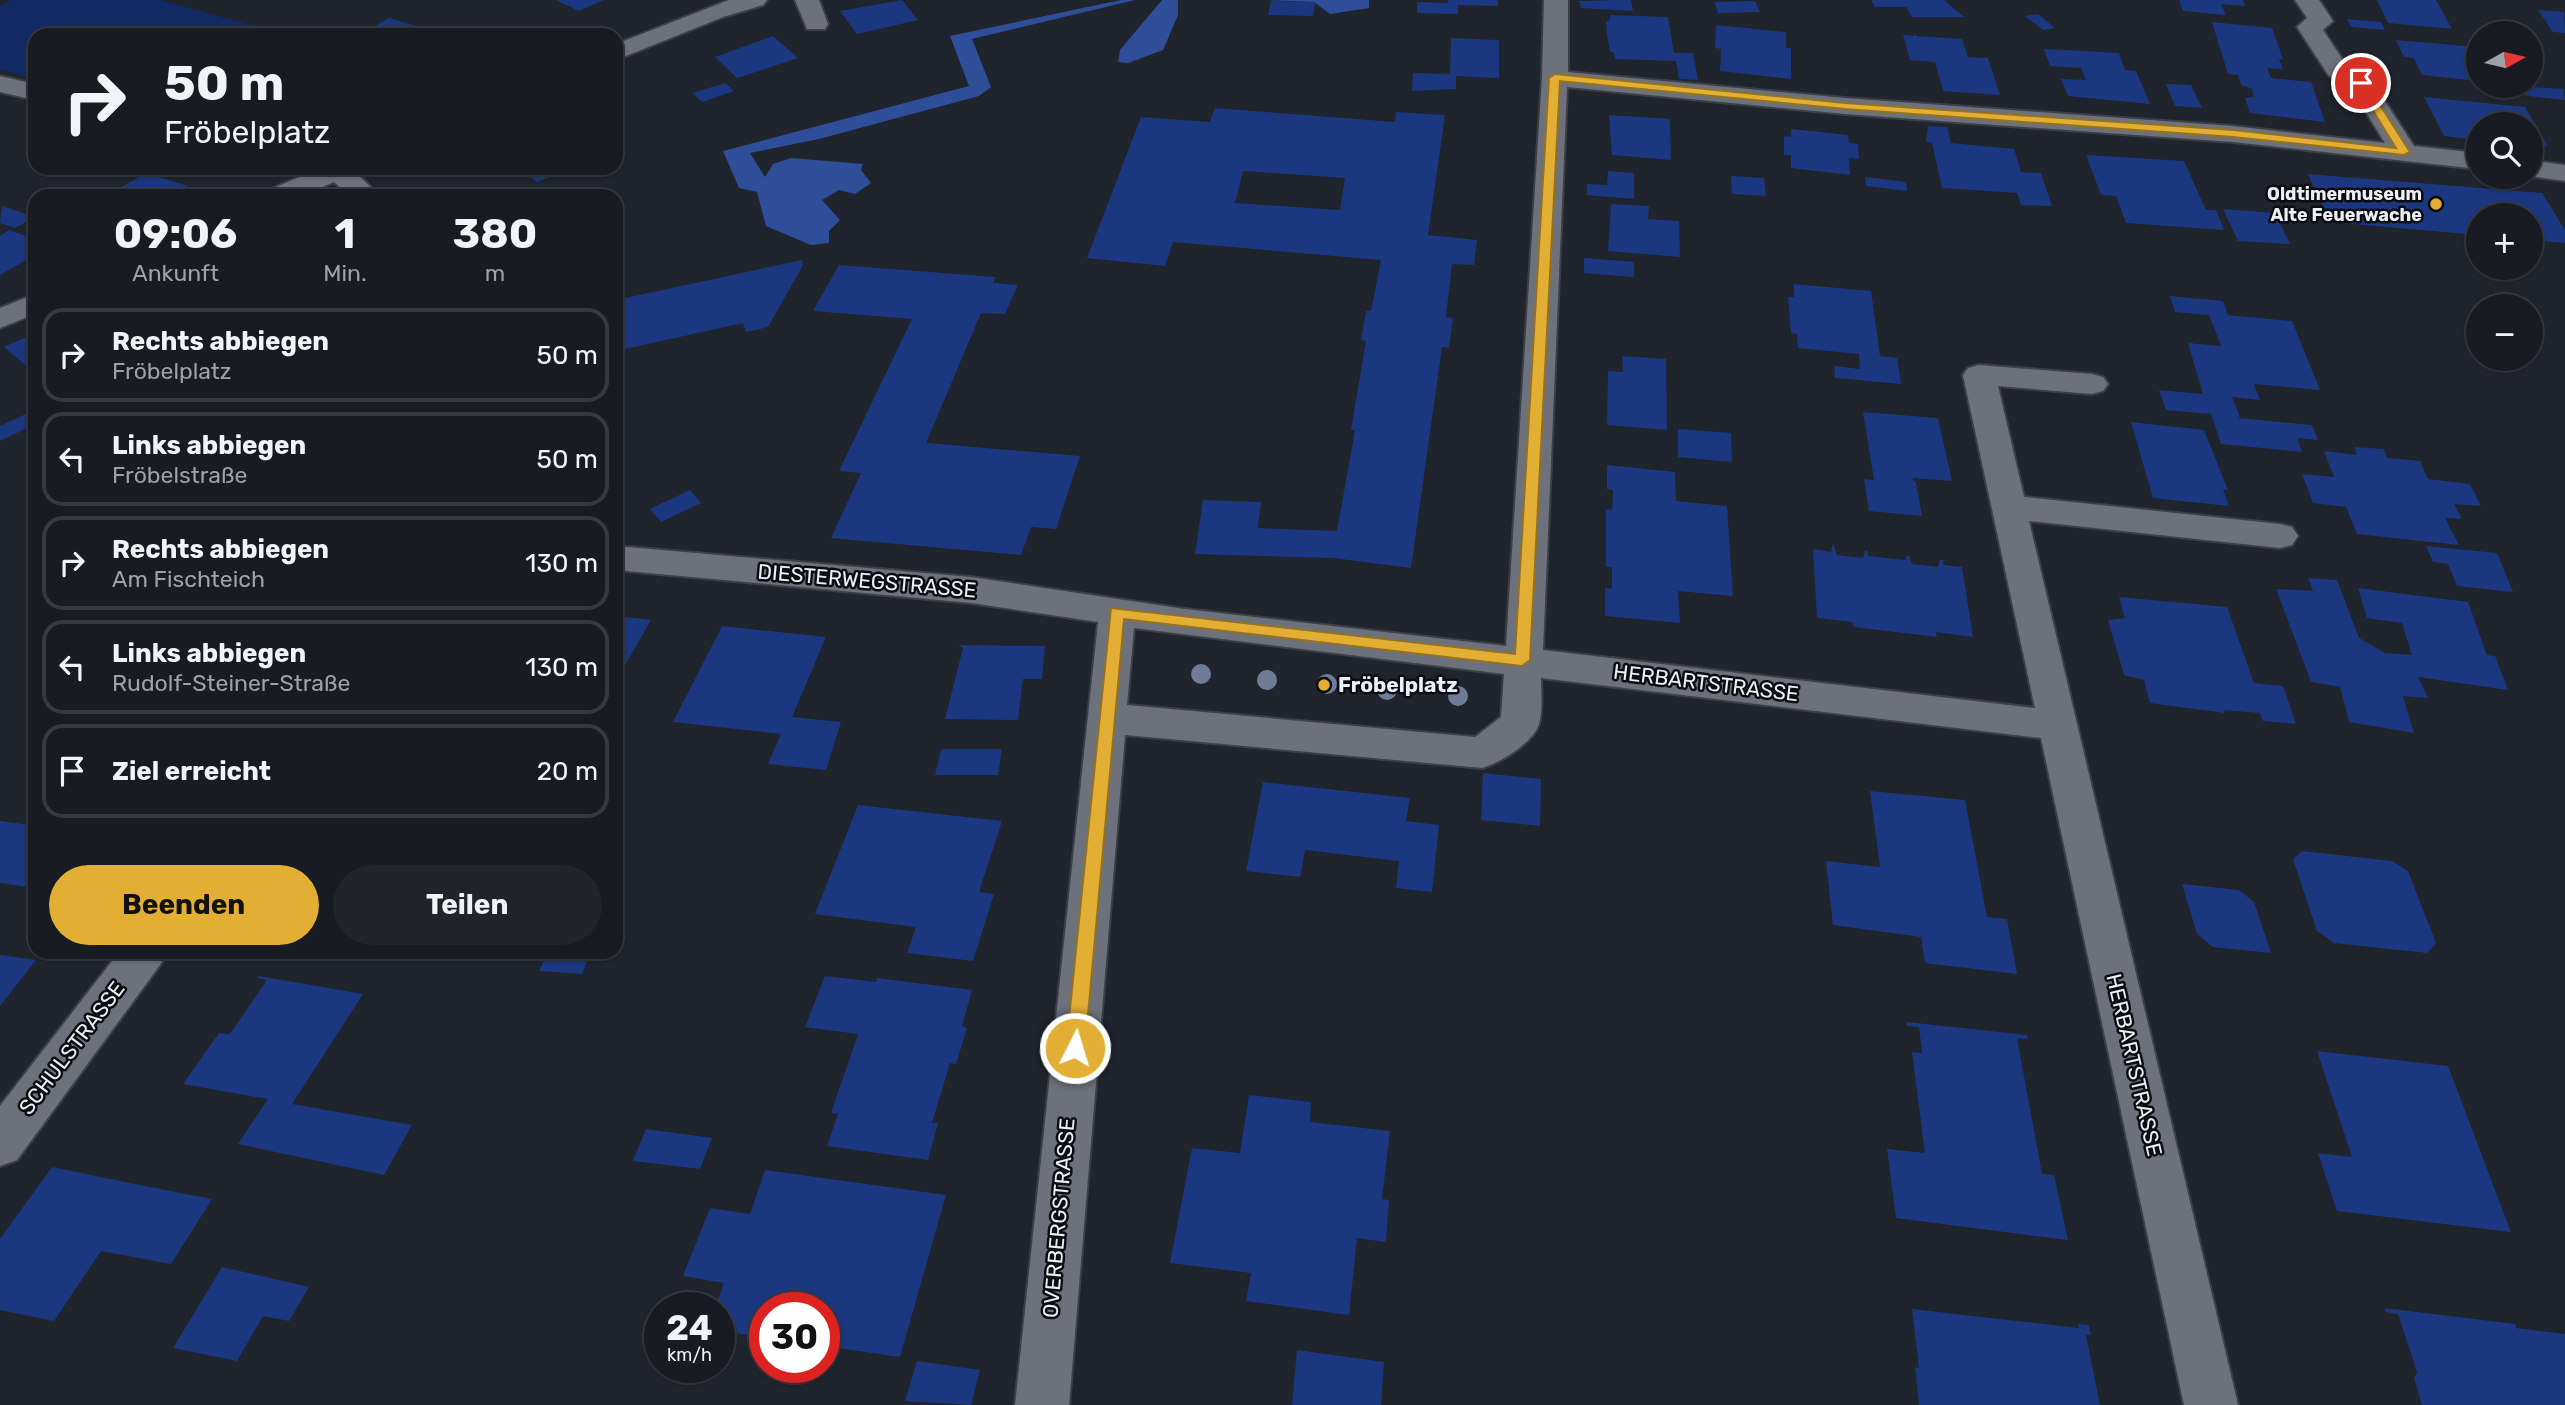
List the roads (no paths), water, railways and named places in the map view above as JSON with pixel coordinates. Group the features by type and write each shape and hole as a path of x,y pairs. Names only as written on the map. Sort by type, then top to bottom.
{"street":[{"path":"623,50 714,12 755,0"},
{"path":"807,0 816,24"},
{"path":"1106,718 1482,753 1520,723 1555,78 1556,0"},
{"path":"2307,0 2321,21 2308,27 2338,71 2361,83 2404,152"},
{"path":"1555,78 1845,106 2233,134 2466,160"},
{"path":"0,84 28,90"},
{"path":"2543,170 2565,173"},
{"path":"294,189 325,175"},
{"path":"344,175 359,189"},
{"path":"0,319 28,306"},
{"name":"HERBARTSTRASSE","path":"2092,384 1979,375 2211,1405"},
{"path":"2008,506 2280,536"},
{"name":"DIESTERWEGSTRASSE","path":"623,559 971,590 1117,612"},
{"path":"1117,612 1522,660"},
{"name":"OVERBERGSTRASSE","path":"1042,1405 1117,612"},
{"name":"HERBARTSTRASSE","path":"1522,660 2056,725"},
{"name":"SCHULSTRASSE","path":"0,1144 140,959"}],"place":[{"name":"Oldtimermuseum Alte Feuerwache","path":"2436,204"},
{"name":"Fröbelplatz","path":"1324,685"}]}
